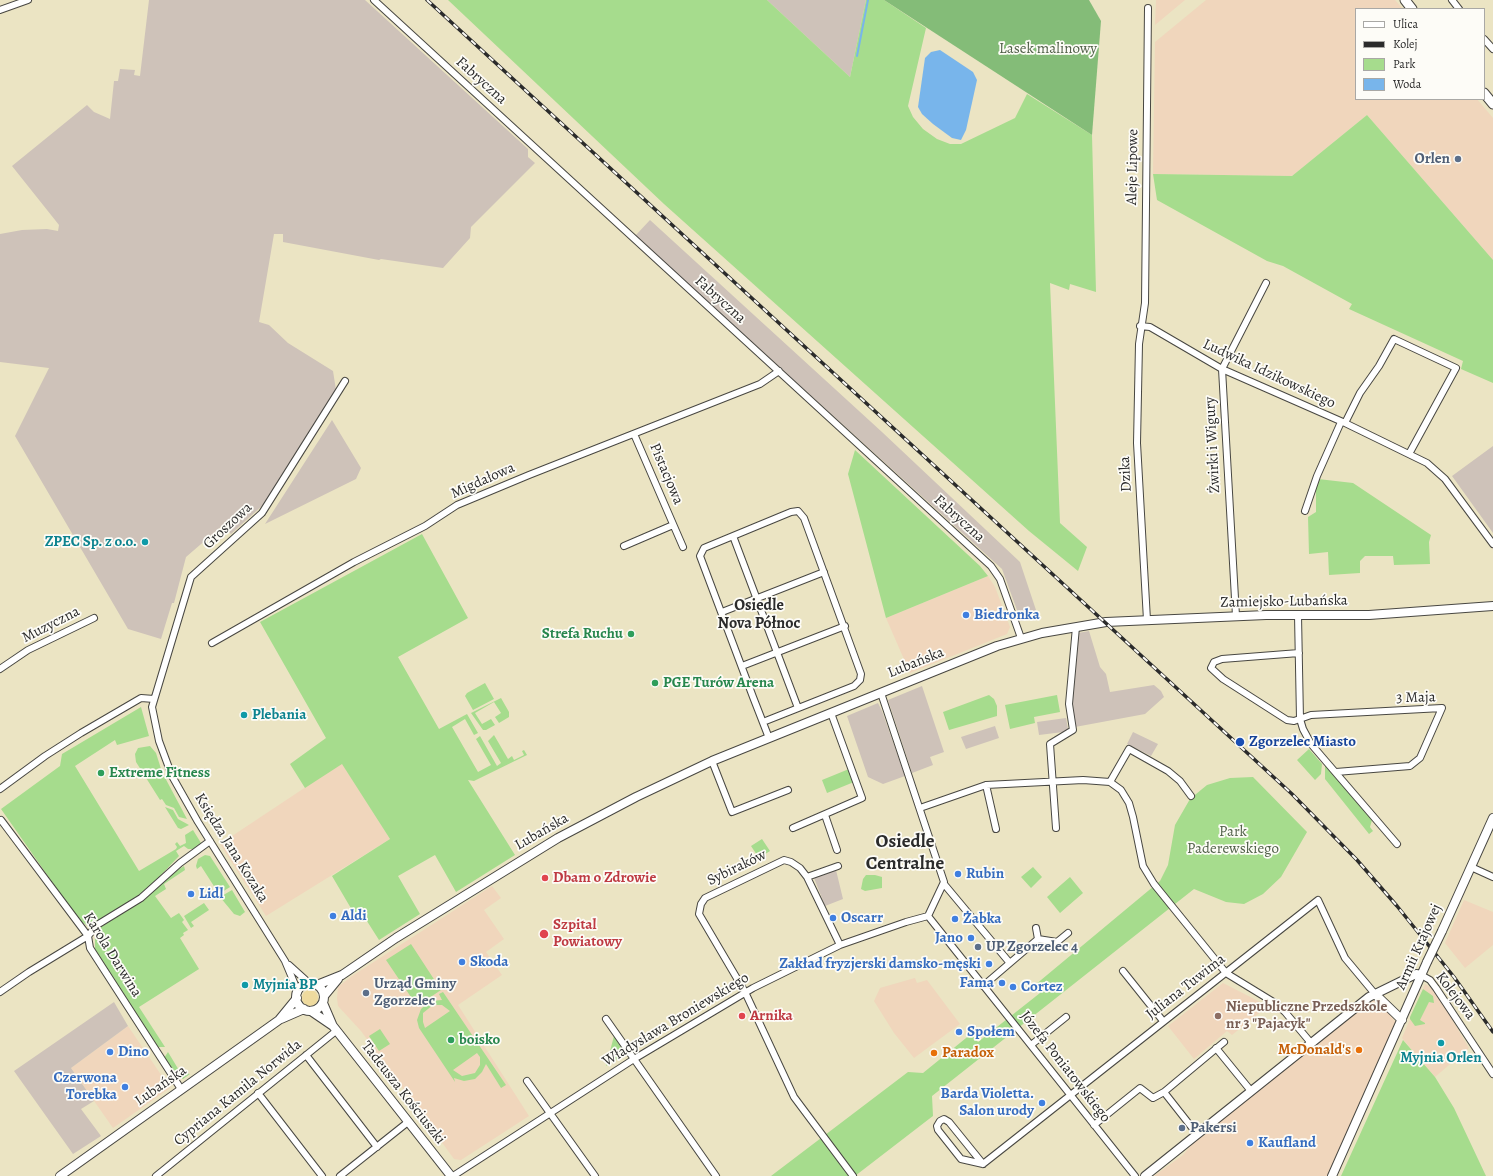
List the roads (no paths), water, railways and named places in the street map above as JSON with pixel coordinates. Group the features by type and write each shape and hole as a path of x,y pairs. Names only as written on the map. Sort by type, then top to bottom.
{"main road":[{"path":"1405,0 1411,8"},
{"path":"1485,94 1493,104"},
{"name":"Zamiejsko-Lubańska","path":"1076,626 1106,622 1236,616 1369,615 1493,606"},
{"name":"Lubańska","path":"313,984 342,975 419,923 558,838 636,797 712,762 981,652 1021,638 1076,626"},
{"name":"Armii Krajowej","path":"1332,1176 1493,818"},
{"path":"1145,1176 1311,1043 1375,994 1416,974 1422,975"},
{"name":"Lubańska","path":"323,999 342,975"},
{"path":"313,984 322,991 323,999 318,1008 308,1010 300,1006 297,995 304,985 313,984"},
{"path":"1375,994 1402,1020"},
{"name":"Lubańska","path":"278,1020 297,995"},
{"name":"Tadeusza Kościuszki","path":"323,999 335,1029 452,1176"},
{"name":"Lubańska","path":"60,1176 278,1020 308,1010"},
{"name":"Tadeusza Kościuszki","path":"308,1010 335,1029"}],"street":[{"path":"0,10 28,0"},
{"name":"Fabryczna","path":"374,0 991,566 1000,579 1021,638"},
{"path":"1452,0 1458,8"},
{"name":"Aleje Lipowe","path":"1140,326 1145,303 1148,8"},
{"path":"1485,40 1493,50"},
{"path":"1222,369 1266,283"},
{"name":"Ludwika Idzikowskiego","path":"1140,326 1150,327 1222,369 1343,423 1431,466 1442,475 1493,544"},
{"name":"Dzika","path":"1140,326 1137,442 1147,620"},
{"name":"Ludwika Idzikowskiego","path":"1343,423 1394,339 1456,368 1409,454"},
{"name":"Żwirki i Wigury","path":"1222,369 1236,616"},
{"name":"Migdałowa","path":"212,643 354,562 425,526 457,505 760,384 779,371"},
{"name":"Groszowa","path":"154,699 191,577 262,513 345,381"},
{"path":"1305,511 1317,476 1343,423"},
{"name":"Pistacjowa","path":"634,434 683,547"},
{"path":"763,722 854,686 860,680 861,670 845,626 804,518 798,511 791,512 704,548 701,553 701,559 763,722 770,738"},
{"name":"Pistacjowa","path":"624,546 674,525"},
{"path":"733,536 798,708"},
{"path":"722,612 824,572"},
{"path":"1298,615 1300,719 1306,736 1397,844"},
{"name":"Muzyczna","path":"0,668 28,650 94,618"},
{"path":"742,666 845,626"},
{"path":"1056,828 1050,744 1073,730 1069,704 1076,626"},
{"path":"1299,653 1222,659 1214,662 1211,668 1223,679 1287,720 1294,721 1300,719"},
{"path":"881,693 944,884 1009,962"},
{"path":"0,789 50,752 80,733 141,698 154,699"},
{"name":"Księdza Jana Kozaka","path":"154,699 152,707 159,741 172,776 210,841 285,961 296,984 297,995"},
{"name":"3 Maja","path":"1300,719 1311,715 1442,708 1420,758 1410,766 1336,772"},
{"path":"793,828 862,798 831,713"},
{"path":"1110,782 1129,749 1168,771 1180,782 1191,796"},
{"path":"712,762 732,812 788,790"},
{"path":"920,808 986,785 1096,780 1110,782 1121,790 1129,803 1145,872 1226,972 1275,1003 1285,1012 1311,1043"},
{"path":"986,785 996,829"},
{"path":"825,815 838,850"},
{"name":"Karola Darwina","path":"1,820 88,936 90,948 180,1089"},
{"path":"0,992 29,972 88,936 97,925 141,898 180,863 210,841"},
{"name":"Sybiraków","path":"840,945 806,877 796,864 784,860 705,898 701,904 699,914 745,992 794,1097 853,1176"},
{"path":"806,877 838,866"},
{"path":"1471,867 1493,877"},
{"path":"928,916 944,884"},
{"name":"Juliana Tuwima","path":"983,1164 1318,900 1345,958 1375,994"},
{"name":"Władysława Broniewskiego","path":"452,1176 634,1059 745,992 840,945 910,920 928,916"},
{"name":"Józefa Poniatowskiego","path":"928,916 1135,1176"},
{"path":"1036,928 1038,940"},
{"path":"983,986 1009,962 1038,940 1056,942 1068,933"},
{"name":"Księdza Jana Kozaka","path":"285,961 313,984"},
{"path":"1123,971 1163,1021"},
{"name":"Kolejowa","path":"1422,975 1430,980 1438,990 1493,1074"},
{"path":"1031,1045 1066,1017"},
{"path":"606,1019 716,1176"},
{"name":"Cypriana Kamila Norwida","path":"156,1176 306,1055 335,1029"},
{"path":"1094,1125 1140,1088 1153,1098 1164,1092 1224,1042"},
{"path":"1216,1048 1251,1091"},
{"path":"306,1055 377,1147"},
{"path":"527,1081 596,1176"},
{"path":"1164,1092 1197,1134"},
{"path":"258,1093 322,1176"},
{"path":"944,1119 949,1122 983,1164 961,1159 938,1130 937,1126 940,1121 944,1119"},
{"path":"340,1176 408,1122"}],"water":[{"path":"940,50 973,72 977,80 966,130 961,140 952,138 933,124 922,114 918,107 925,58 931,52"}],"waterway":[{"path":"857,56 868,0"}],"railway":[{"path":"427,0 1292,794 1357,860 1397,906 1454,977 1493,1032"}],"place":[{"name":"Orlen","path":"1458,159"},
{"name":"ZPEC Sp. z o.o.","path":"145,542"},
{"name":"Biedronka","path":"966,615"},
{"name":"Strefa Ruchu","path":"631,634"},
{"name":"PGE Turów Arena","path":"655,683"},
{"name":"Plebania","path":"244,715"},
{"name":"Zgorzelec Miasto","path":"1240,742"},
{"name":"Extreme Fitness","path":"101,773"},
{"name":"Rubin","path":"958,874"},
{"name":"Dbam o Zdrowie","path":"545,878"},
{"name":"Lidl","path":"191,894"},
{"name":"Aldi","path":"333,916"},
{"name":"Oscarr","path":"833,918"},
{"name":"Żabka","path":"955,919"},
{"name":"Szpital Powiatowy","path":"544,934"},
{"name":"Jano","path":"971,938"},
{"name":"UP Zgorzelec 4","path":"978,947"},
{"name":"Skoda","path":"462,962"},
{"name":"Zakład fryzjerski damsko-męski","path":"989,964"},
{"name":"Fama","path":"1002,983"},
{"name":"Myjnia BP","path":"245,985"},
{"name":"Cortez","path":"1013,987"},
{"name":"Urząd Gminy Zgorzelec","path":"366,993"},
{"name":"Arnika","path":"742,1016"},
{"name":"Niepubliczne Przedszkole nr 3 \"Pajacyk\"","path":"1218,1016"},
{"name":"Społem","path":"959,1032"},
{"name":"boisko","path":"451,1040"},
{"name":"Myjnia Orlen","path":"1441,1043"},
{"name":"McDonald's","path":"1359,1050"},
{"name":"Dino","path":"110,1052"},
{"name":"Paradox","path":"934,1053"},
{"name":"Czerwona Torebka","path":"125,1087"},
{"name":"Barda Violetta. Salon urody","path":"1042,1103"},
{"name":"Pakersi","path":"1182,1128"},
{"name":"Kaufland","path":"1250,1143"}],"district":[{"name":"Osiedle Nova Północ","path":"759,615"},
{"name":"Osiedle Centralne","path":"905,853"}],"park label":[{"name":"Lasek malinowy","path":"1048,49"},
{"name":"Park Paderewskiego","path":"1233,840"}]}
